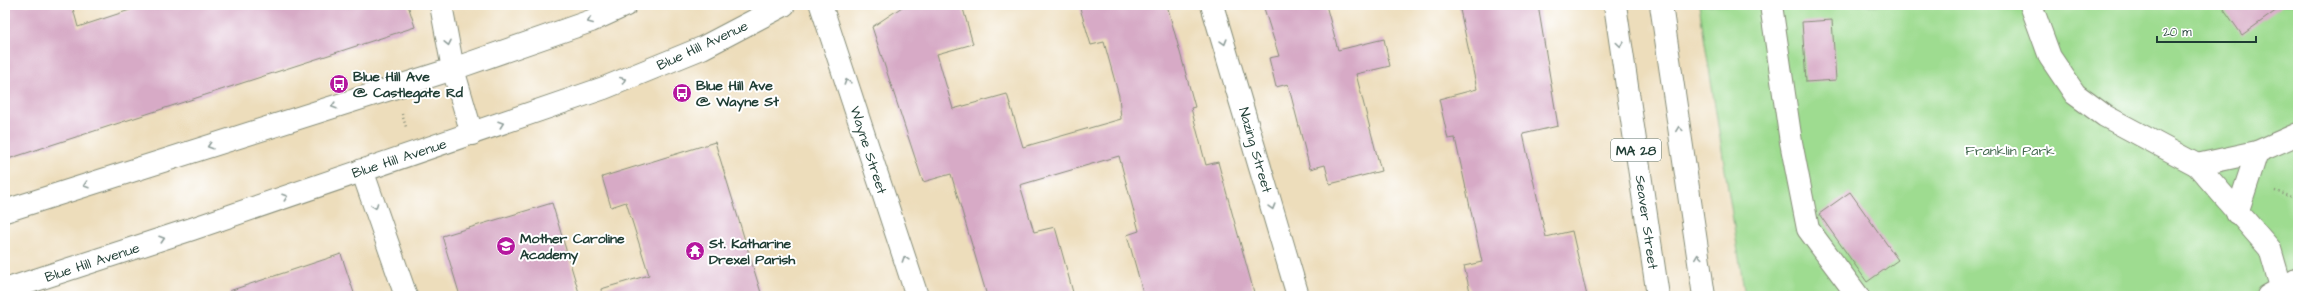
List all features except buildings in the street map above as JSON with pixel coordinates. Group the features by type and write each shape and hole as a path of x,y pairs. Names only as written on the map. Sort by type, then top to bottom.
{"main road":[{"path":"441,5 453,68 472,134"},
{"path":"5,211 453,68 591,22 626,5"},
{"name":"Blue Hill Avenue","path":"5,290 192,229 604,88 688,54 784,5"},
{"name":"Wayne Street","path":"821,5 917,296"},
{"name":"Nazing Street","path":"1212,5 1298,296"},
{"name":"Seaver Street","path":"1615,5 1658,296"},
{"name":"MA 28","path":"1661,5 1704,296"},
{"path":"1771,5 1791,142 1808,229 1858,296"},
{"path":"2030,5 2050,56 2074,94 2105,116 2197,165 2237,213 2270,249 2282,287"},
{"path":"2197,165 2257,152 2298,134"},
{"path":"2237,213 2257,152"},
{"path":"362,170 406,296"}],"green space":[{"name":"Franklin Park","path":"1699,5 2298,5 2298,296 1745,296"}],"place":[{"name":"Blue Hill Ave @ Castlegate Rd","path":"339,84"},
{"name":"Blue Hill Ave @ Wayne St","path":"682,93"},
{"name":"Mother Caroline Academy","path":"506,246"},
{"name":"St. Katharine Drexel Parish","path":"695,251"}]}
